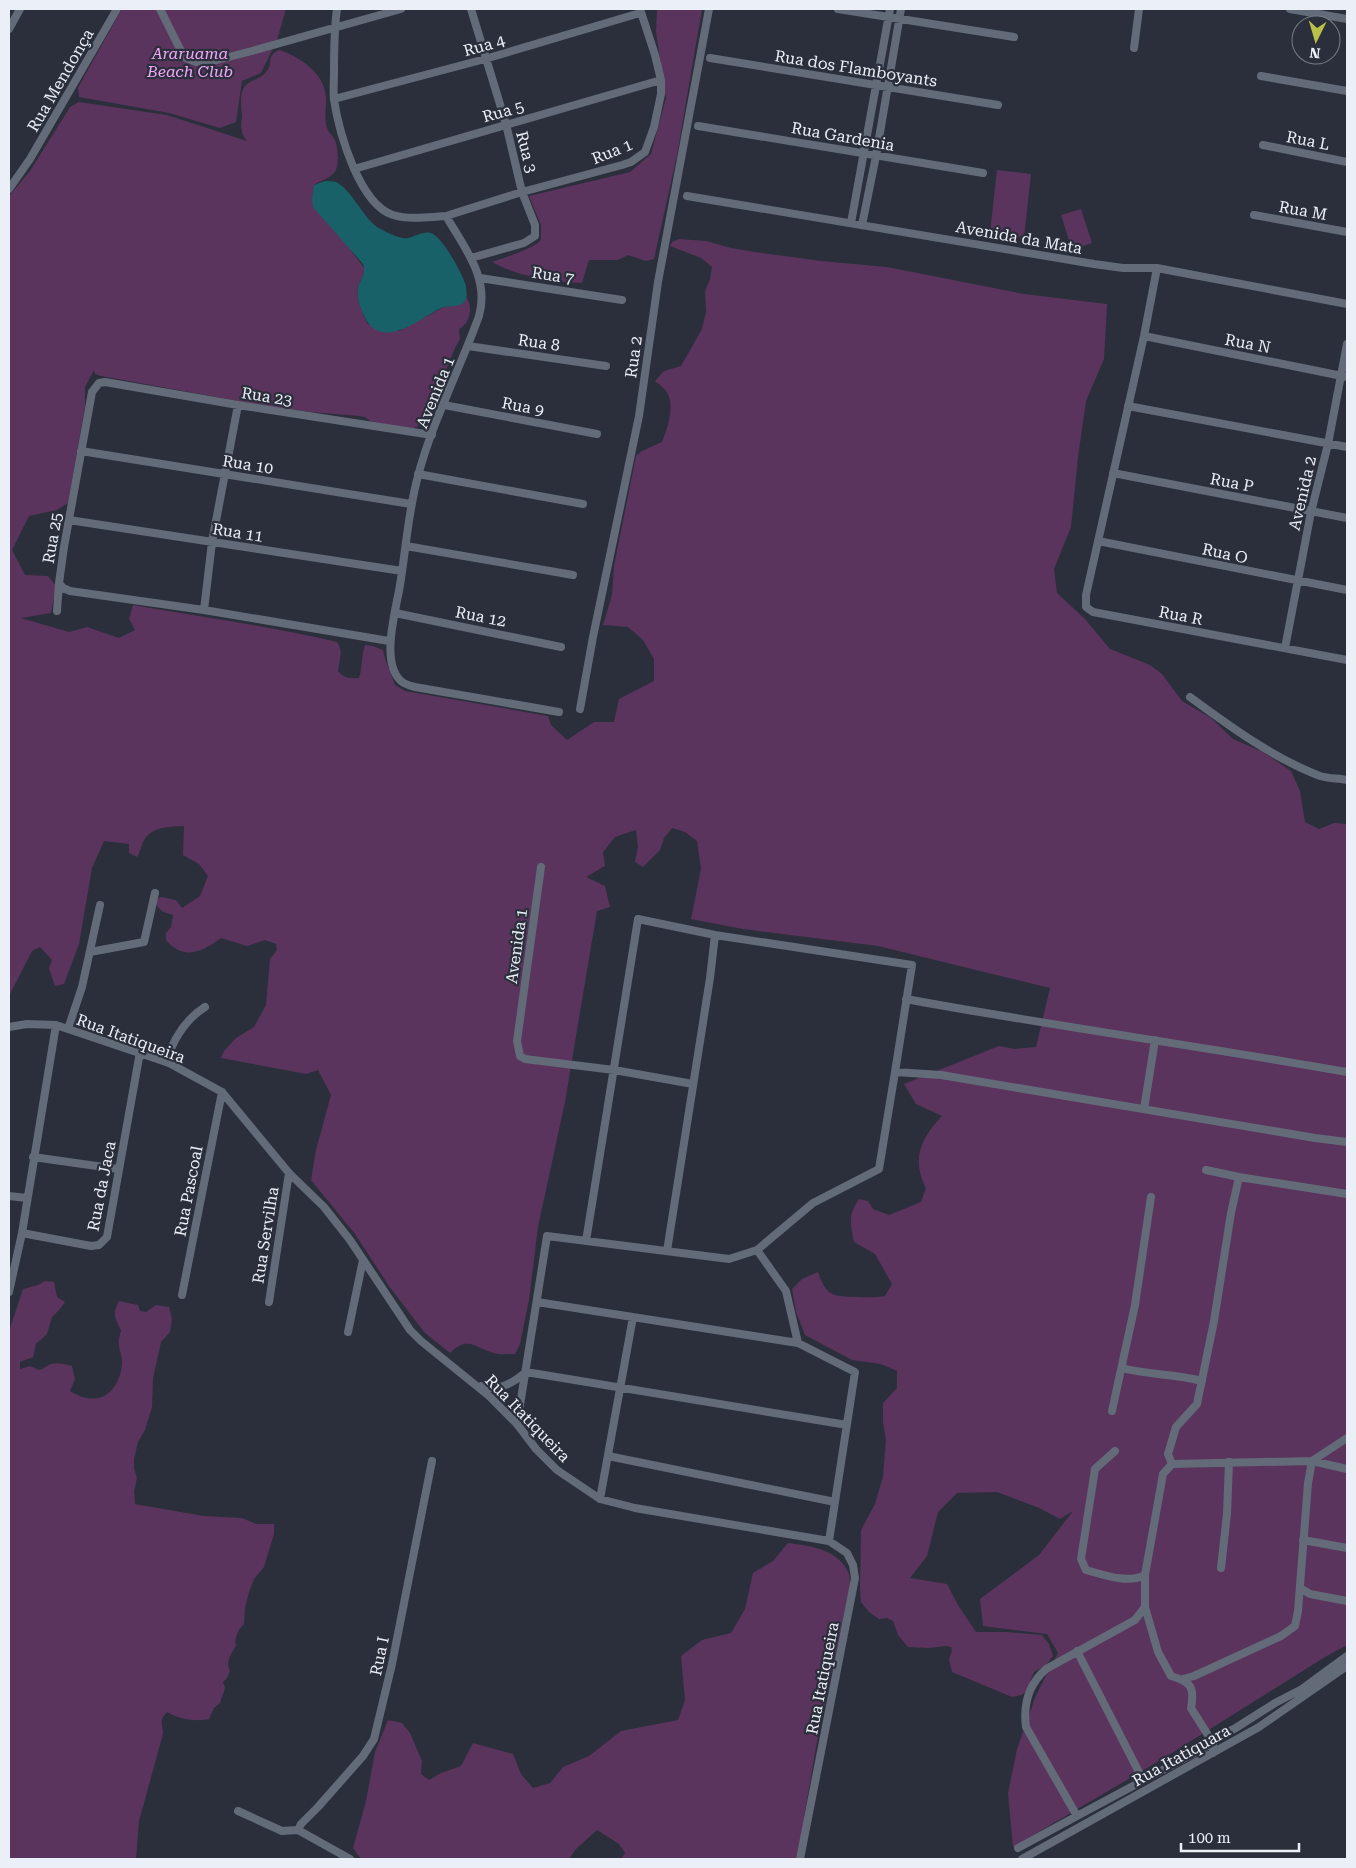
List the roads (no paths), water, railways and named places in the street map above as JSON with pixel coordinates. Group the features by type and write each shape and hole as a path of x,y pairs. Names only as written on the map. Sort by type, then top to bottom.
{"street":[{"path":"9,29 20,9"},
{"name":"Rua Mendonça","path":"9,189 30,159 117,9"},
{"path":"160,9 186,58 196,62 217,60 252,51 401,9"},
{"path":"337,9 334,28 334,99 354,169 366,192 376,205 393,215 420,218 446,216"},
{"name":"Rua 3","path":"470,9 506,124 522,192 535,225 534,236 524,243 471,258"},
{"name":"Rua 2","path":"580,709 639,416 658,282 709,9"},
{"path":"838,9 889,13 898,18 1014,37"},
{"path":"862,225 876,156 900,9"},
{"path":"1134,48 1139,9"},
{"path":"1290,9 1347,19"},
{"name":"Rua 4","path":"334,99 485,59 640,11"},
{"name":"Rua 1","path":"446,216 522,192 622,165 646,152 661,94 661,80 655,55 640,11"},
{"path":"851,223 889,13"},
{"name":"Rua dos Flamboyants","path":"710,58 998,104"},
{"path":"1261,76 1347,91"},
{"name":"Rua 5","path":"354,169 661,80"},
{"name":"Rua Gardenia","path":"698,126 983,173"},
{"name":"Rua L","path":"1263,146 1347,162"},
{"name":"Avenida da Mata","path":"687,196 1094,264 1123,268 1157,268 1347,304"},
{"name":"Rua M","path":"1254,215 1347,232"},
{"name":"Avenida 1","path":"446,216 471,258 480,278 482,306 418,474 411,504 406,546 389,641 395,673 402,682 415,688 559,712"},
{"path":"1098,541 1144,336 1157,268"},
{"name":"Rua 7","path":"480,278 622,300"},
{"name":"Rua N","path":"1144,336 1344,377"},
{"name":"Avenida 2","path":"1285,648 1311,512 1344,377 1347,344"},
{"name":"Rua 8","path":"468,346 606,366"},
{"name":"Rua 23","path":"99,382 432,435"},
{"name":"Rua 25","path":"99,382 92,392 64,547 59,583 63,588 70,591 204,610 389,641"},
{"path":"204,610 212,542 238,405"},
{"name":"Rua 9","path":"444,405 597,434"},
{"path":"1128,406 1347,447"},
{"name":"Rua 10","path":"81,452 411,504"},
{"path":"418,474 583,504"},
{"name":"Rua P","path":"1112,474 1347,518"},
{"name":"Rua 11","path":"69,520 402,570"},
{"name":"Rua O","path":"1098,541 1297,582 1347,590"},
{"name":"Rua R","path":"1098,541 1086,595 1086,607 1093,612 1285,648"},
{"path":"406,546 573,575"},
{"path":"57,611 59,583"},
{"name":"Rua 12","path":"395,613 561,646"},
{"path":"1285,648 1347,660"},
{"path":"1190,697 1236,731 1282,758 1322,776 1347,780"},
{"name":"Avenida 1","path":"541,867 518,1029 517,1052 525,1059 614,1070"},
{"path":"90,952 144,942 155,893"},
{"path":"68,1029 82,988 100,906"},
{"path":"518,1424 547,1236 586,1241 667,1251 729,1259 757,1250 813,1203 879,1169 912,965 715,935 638,919 586,1241"},
{"path":"667,1251 710,978 715,935"},
{"path":"906,999 991,1015 1245,1054 1347,1072"},
{"path":"166,1062 170,1049 182,1029 193,1015 205,1007"},
{"name":"Rua Itatiqueira","path":"9,1027 27,1024 56,1025 166,1062 222,1092 289,1173 324,1207 350,1240 410,1330 421,1341 467,1376 518,1424 536,1449 557,1470 600,1499 635,1508 829,1541 847,1553 854,1565 855,1578 800,1859"},
{"path":"9,1292 22,1233 56,1025"},
{"path":"1144,1109 1155,1040"},
{"name":"Rua da Jaca","path":"22,1233 91,1246 104,1242 107,1237 140,1052"},
{"path":"614,1070 693,1084"},
{"path":"895,1072 941,1074 1347,1142"},
{"name":"Rua Pascoal","path":"182,1296 222,1092"},
{"path":"34,1157 118,1169"},
{"path":"1206,1170 1347,1194"},
{"name":"Rua Servilha","path":"268,1302 289,1173"},
{"path":"1172,1464 1168,1454 1172,1436 1176,1427 1197,1404 1239,1177"},
{"path":"9,1196 27,1198"},
{"path":"1112,1411 1142,1270 1151,1197"},
{"path":"757,1250 786,1291 798,1343"},
{"path":"348,1332 363,1260"},
{"path":"536,1302 798,1343 855,1372 829,1541"},
{"path":"600,1499 633,1317"},
{"path":"1122,1368 1153,1375 1188,1377 1202,1381"},
{"path":"467,1376 476,1384 488,1389 498,1388 517,1380 526,1372"},
{"path":"526,1372 847,1425"},
{"path":"1183,1679 1194,1676 1290,1632 1296,1626 1308,1482 1312,1462 1347,1438"},
{"path":"1115,1451 1096,1468 1081,1560 1086,1570 1108,1576 1136,1580 1144,1575"},
{"path":"608,1456 836,1502"},
{"name":"Rua I","path":"298,1830 301,1824 363,1756 374,1739 392,1664 432,1461"},
{"path":"1221,1568 1228,1514 1229,1462"},
{"path":"1213,1753 1212,1743 1191,1708 1194,1696 1190,1684 1183,1679 1171,1676 1158,1652 1145,1607 1144,1575 1163,1474 1172,1464 1229,1462 1312,1462 1347,1469"},
{"path":"1303,1540 1347,1548"},
{"path":"1300,1588 1310,1594 1347,1601"},
{"path":"1077,1816 1026,1727 1024,1712 1028,1697 1037,1677 1046,1669 1135,1620 1145,1607"},
{"path":"1077,1651 1143,1780"},
{"path":"1018,1848 1212,1743 1220,1735 1234,1729 1302,1688 1347,1656"},
{"name":"Rua Itatiquara","path":"1022,1859 1259,1727 1347,1666"},
{"path":"238,1812 282,1831 298,1830 350,1859"}],"water":[{"path":"325,181 336,182 342,186 371,222 384,231 405,238 425,233 431,233 436,236 452,256 464,281 467,296 463,303 457,306 441,308 405,328 395,331 377,330 369,324 362,312 358,298 358,289 364,271 363,264 313,207 314,185"}],"park label":[{"name":"Araruama Beach Club","path":"190,62"}]}
